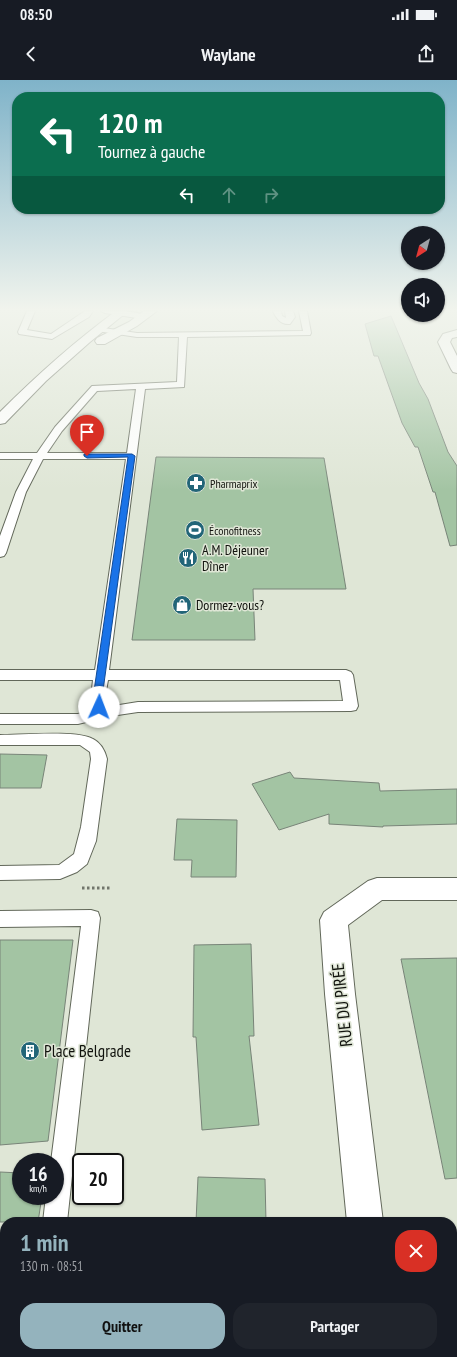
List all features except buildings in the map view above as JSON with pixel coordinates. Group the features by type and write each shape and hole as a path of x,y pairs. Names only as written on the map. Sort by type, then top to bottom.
{"main road":[{"path":"0,420 32,387 51,371"},
{"name":"RUE DU PIRÉE","path":"364,1217 340,994 334,920 377,889 457,888"}],"lane":[{"path":"0,552 21,492 40,456 58,429 92,390 103,387 181,385 182,371"},
{"path":"101,713 98,698 141,387"},
{"path":"0,456 132,456"},
{"path":"0,675 346,675 351,706 138,707 101,713 78,719 0,719"},
{"path":"0,740 81,740 87,742 96,749 98,759 87,840 84,854 80,860 60,872 0,873"},
{"path":"0,919 91,918 56,1217"}],"place":[{"name":"Pharmaprix","path":"196,483"},
{"name":"Éconofitness","path":"195,530"},
{"name":"A.M. Déjeuner Dîner","path":"188,558"},
{"name":"Dormez-vous?","path":"182,605"},
{"name":"Place Belgrade","path":"30,1051"}],"route":[{"path":"87,456 132,456 98,698 99,707"}]}
